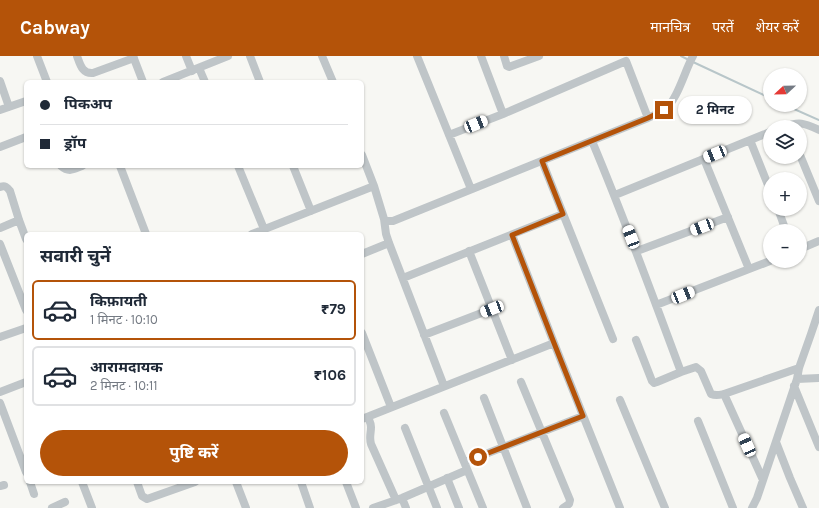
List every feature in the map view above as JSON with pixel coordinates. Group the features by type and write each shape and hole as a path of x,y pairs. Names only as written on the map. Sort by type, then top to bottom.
{"street":[{"path":"36,56 46,80"},
{"path":"77,56 84,71 88,73 93,73 134,57 143,80"},
{"path":"186,56 203,80"},
{"path":"168,80 228,56"},
{"path":"250,56 259,80"},
{"path":"322,56 332,80"},
{"path":"417,56 471,189"},
{"path":"481,56 503,114"},
{"path":"504,56 509,67 539,56"},
{"path":"449,135 503,114 626,59 648,118"},
{"path":"384,219 388,222 393,221 592,141 664,110 673,101 691,59"},
{"path":"0,81 9,107"},
{"path":"0,110 24,102"},
{"path":"807,125 819,130"},
{"path":"615,195 763,135"},
{"path":"0,147 24,138"},
{"path":"750,140 763,172"},
{"path":"592,141 637,252 681,372"},
{"path":"704,159 749,269"},
{"path":"364,160 384,219 389,243 444,386"},
{"path":"542,161 613,339"},
{"path":"804,164 819,201"},
{"path":"64,168 66,170 71,170 76,168"},
{"path":"121,168 145,232"},
{"path":"239,168 264,229"},
{"path":"294,168 311,211"},
{"path":"257,232 374,186"},
{"path":"0,187 7,187 10,191 24,234"},
{"path":"402,278 563,214"},
{"path":"637,252 728,217"},
{"path":"0,228 19,220"},
{"path":"512,235 620,508"},
{"path":"807,246 819,241"},
{"path":"364,253 389,243"},
{"path":"0,244 24,305"},
{"path":"469,252 512,360"},
{"path":"656,305 763,264"},
{"path":"424,335 492,309"},
{"path":"752,508 757,498 776,442 819,310"},
{"path":"0,337 24,329"},
{"path":"364,338 391,407"},
{"path":"636,340 652,382 658,382 693,367 698,368 701,371 711,394 717,396 799,368"},
{"path":"406,508 399,499 371,444 370,422 365,418 554,343"},
{"path":"795,383 819,378"},
{"path":"522,382 570,500 569,504 563,508"},
{"path":"0,392 24,383"},
{"path":"795,383 819,447"},
{"path":"724,394 763,480"},
{"path":"484,398 527,508"},
{"path":"620,400 665,508"},
{"path":"0,403 24,467"},
{"path":"444,413 483,508"},
{"path":"374,508 447,478 466,466 503,447 583,416"},
{"path":"698,421 733,508"},
{"path":"405,428 437,508"},
{"path":"776,442 803,508"},
{"path":"447,478 459,508"},
{"path":"31,484 34,494"},
{"path":"83,484 92,508"},
{"path":"138,484 142,496 147,500 190,484"},
{"path":"237,484 246,508"},
{"path":"302,484 310,508"},
{"path":"347,484 356,508"},
{"path":"52,508 65,502"}],"waterway":[{"path":"681,56 689,60"},
{"path":"693,62 763,95"},
{"path":"801,112 819,120"}],"route":[{"path":"478,457 583,416 512,235 563,214 542,161 648,118 664,110"}]}
